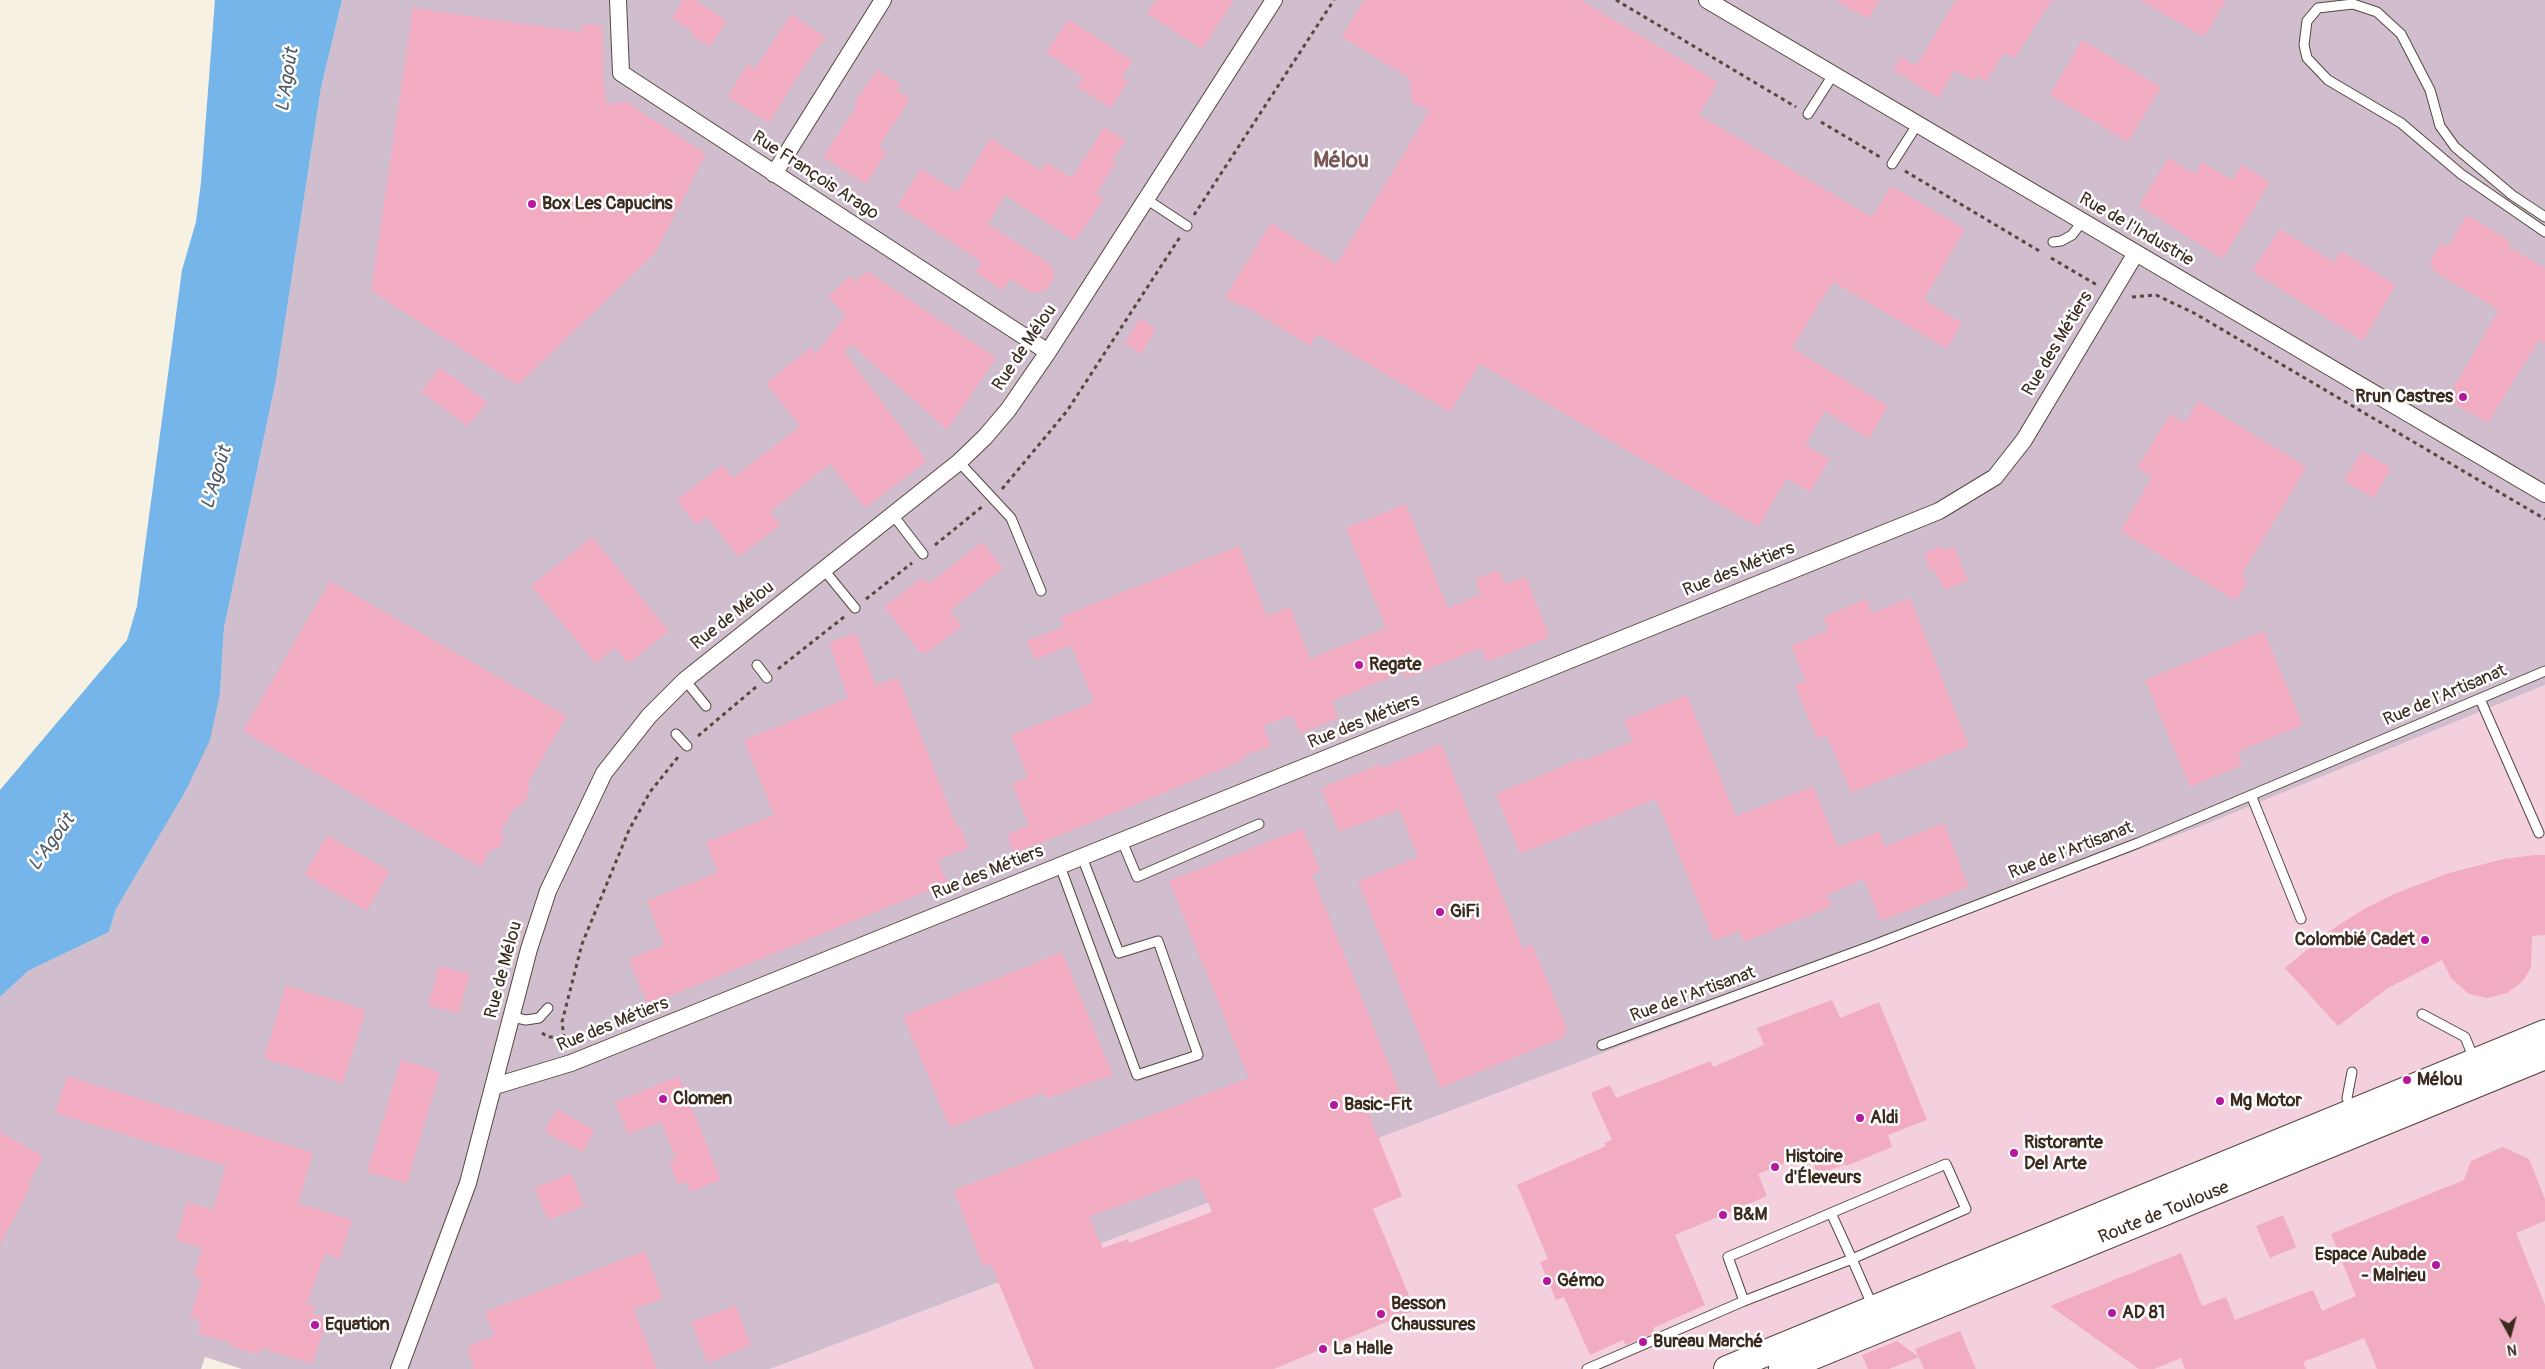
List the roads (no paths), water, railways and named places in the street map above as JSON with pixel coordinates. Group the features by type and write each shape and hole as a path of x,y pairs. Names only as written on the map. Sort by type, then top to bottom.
{"main road":[{"path":"2479,1072 2545,1033"},
{"name":"Route de Toulouse","path":"1782,1369 2357,1122 2479,1072 2545,1056"},
{"path":"1727,1369 1874,1309 2357,1122"}],"street":[{"name":"Rue François Arago","path":"618,0 621,73 1048,352"},
{"path":"774,174 883,0"},
{"name":"Rue de Mélou","path":"399,1369 460,1208 495,1086 529,949 548,891 604,773 649,716 684,680 958,462 985,437 1008,410 1048,352 1274,0"},
{"name":"Rue de l'Industrie","path":"1706,0 2545,494"},
{"name":"Rue des Métiers","path":"495,1086 571,1063 1939,511 1995,477 2024,440 2136,253"}],"lane":[{"path":"2545,218 2512,195 2455,147 2440,126 2430,90 2401,34 2377,12 2353,4 2318,8 2307,20 2304,45 2307,58 2328,80 2401,123 2461,174 2545,232"},
{"path":"1808,114 1833,75"},
{"path":"1892,164 1917,125"},
{"path":"1146,199 1187,226"},
{"path":"2053,242 2061,241 2072,235 2082,222"},
{"path":"958,462 1011,518 1041,591"},
{"path":"892,515 923,554"},
{"path":"824,570 855,608"},
{"path":"757,665 767,678"},
{"name":"Rue de l'Artisanat","path":"1602,1045 1871,946 2138,843 2545,671"},
{"path":"684,680 706,706"},
{"path":"2480,699 2539,833"},
{"path":"676,734 688,746"},
{"path":"2251,795 2301,919"},
{"path":"1122,841 1137,877 1260,824"},
{"path":"1060,866 1137,1075 1198,1055 1158,941 1119,953 1082,857"},
{"path":"512,1017 526,1020 539,1018 548,1008"},
{"path":"2422,1014 2465,1038 2479,1072"},
{"path":"2352,1072 2347,1098 2357,1122"},
{"path":"1587,1369 1744,1301 1852,1259 1966,1209 1946,1164 1728,1257 1744,1301"},
{"path":"1831,1213 1874,1309"}],"water":[{"name":"L'Agoût","path":"215,0 342,0 321,88 276,380 224,628 220,693 210,740 184,794 116,909 109,932 28,971 0,997 0,790 127,640 137,606 182,270 196,222 201,182"}],"place":[{"name":"Box Les Capucins","path":"532,204"},
{"name":"Rrun Castres","path":"2463,397"},
{"name":"Regate","path":"1359,665"},
{"name":"GiFi","path":"1440,912"},
{"name":"Colombié Cadet","path":"2425,940"},
{"name":"Mélou","path":"2407,1080"},
{"name":"Clomen","path":"663,1099"},
{"name":"Mg Motor","path":"2220,1101"},
{"name":"Basic-Fit","path":"1334,1105"},
{"name":"Aldi","path":"1860,1118"},
{"name":"Ristorante Del Arte","path":"2014,1153"},
{"name":"Histoire d'Éleveurs","path":"1775,1167"},
{"name":"B&M","path":"1723,1215"},
{"name":"Espace Aubade - Malrieu","path":"2436,1265"},
{"name":"Gémo","path":"1547,1281"},
{"name":"AD 81","path":"2112,1313"},
{"name":"Besson Chaussures","path":"1381,1314"},
{"name":"Equation","path":"315,1325"},
{"name":"Bureau Marché","path":"1643,1342"},
{"name":"La Halle","path":"1323,1349"}],"district":[{"name":"Mélou","path":"1341,161"}]}
